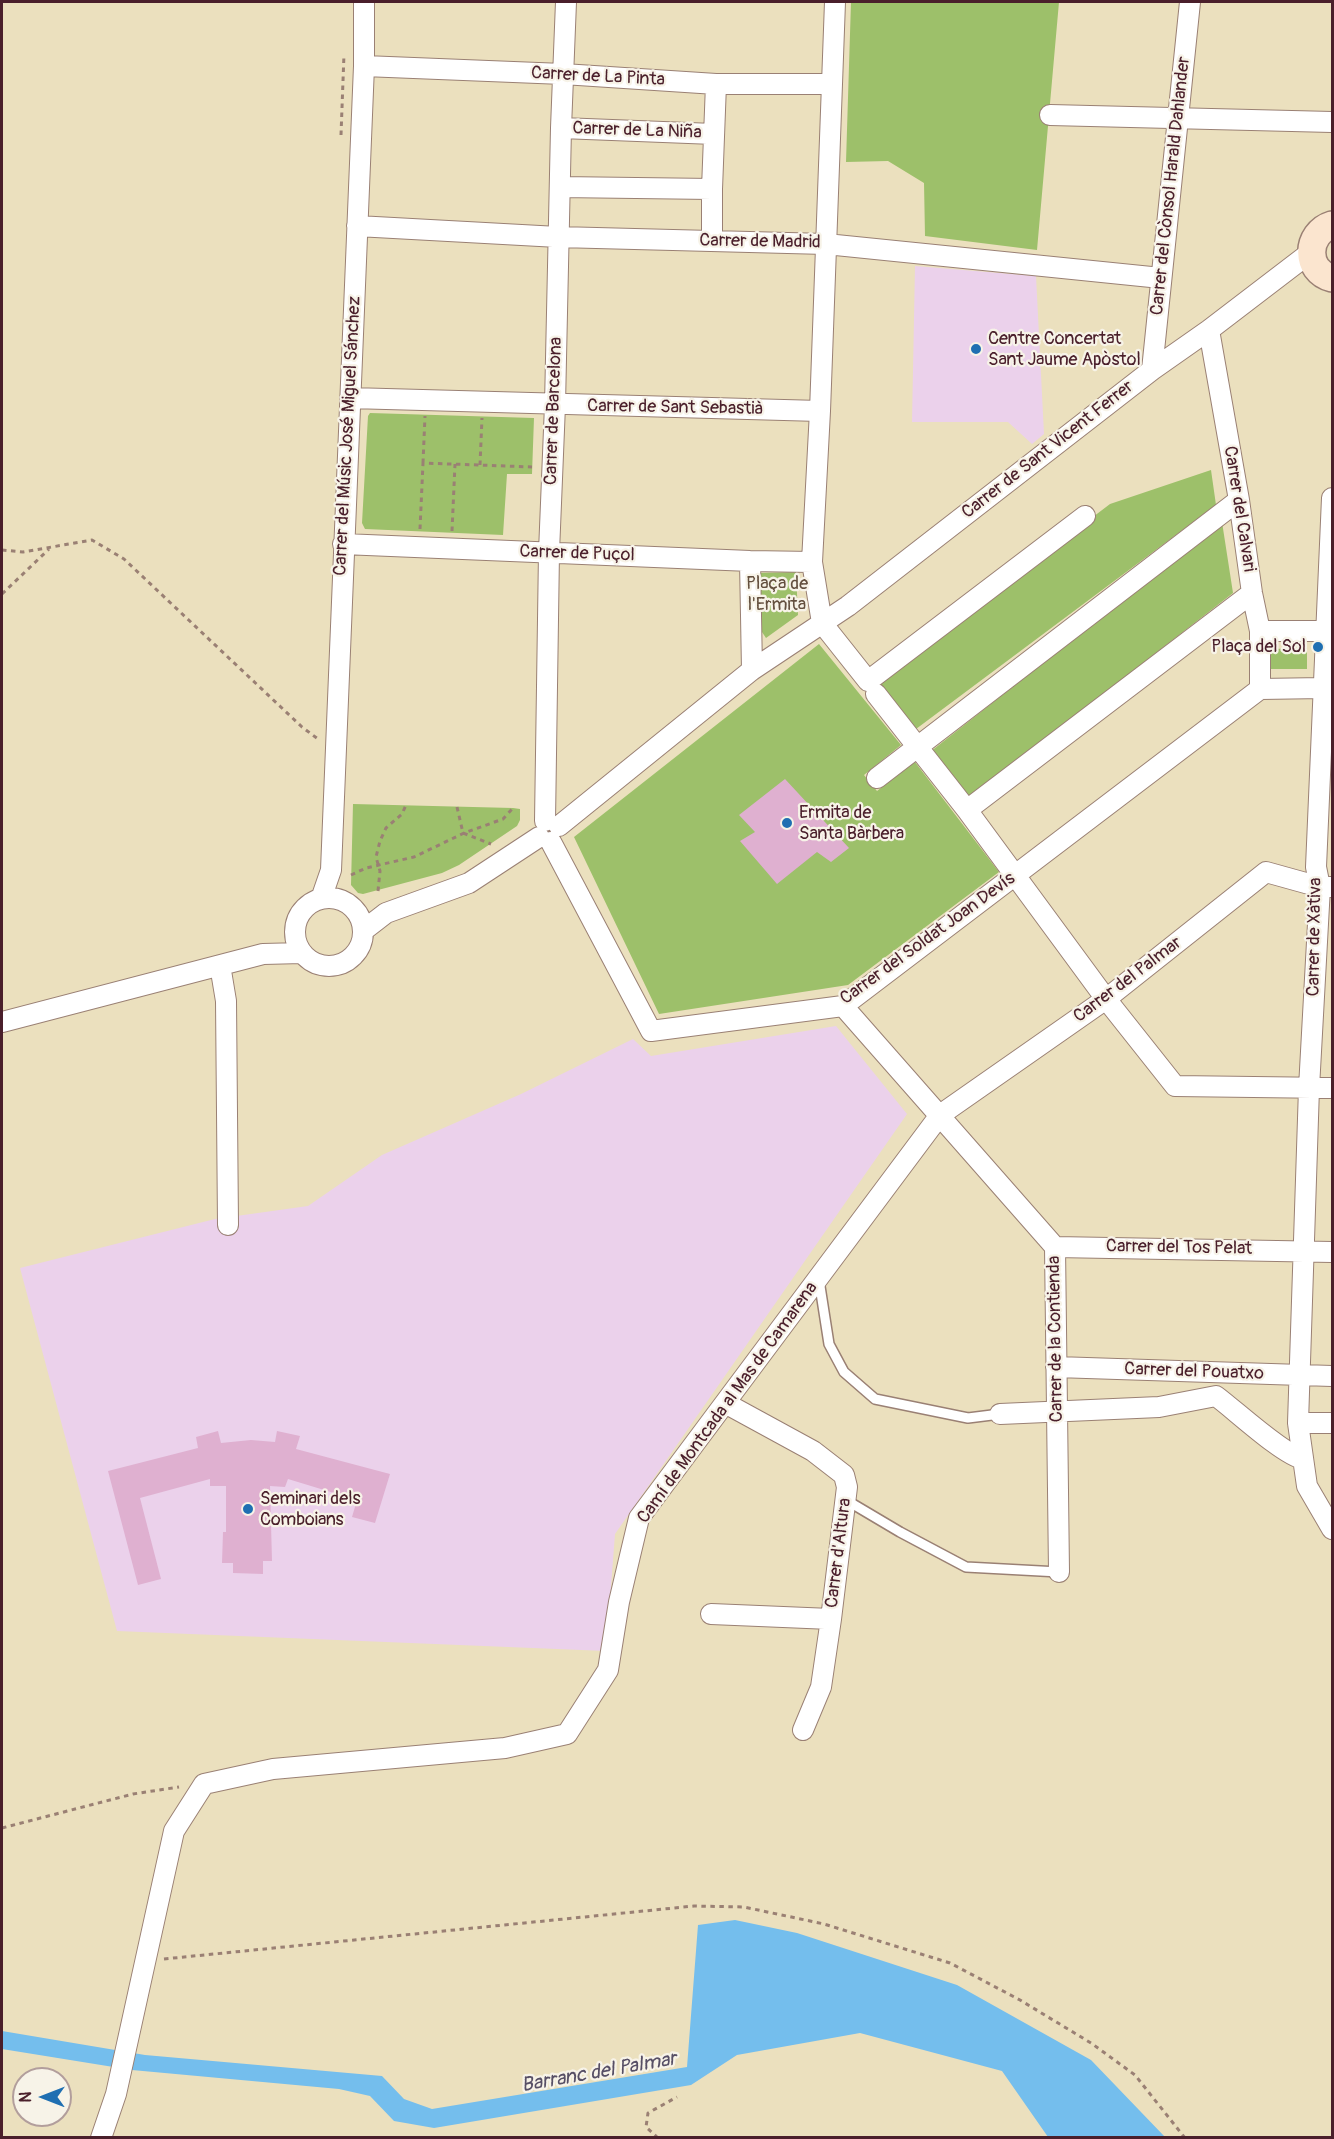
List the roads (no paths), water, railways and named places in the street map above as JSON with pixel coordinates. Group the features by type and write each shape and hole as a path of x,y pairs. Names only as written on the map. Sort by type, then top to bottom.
{"street":[{"name":"Carrer del Músic José Miguel Sánchez","path":"321,899 331,870 364,66 364,2"},
{"name":"Carrer de Barcelona","path":"549,831 549,552 555,405 561,128 567,2"},
{"path":"835,2 812,562 822,623 868,681 1085,516"},
{"name":"Carrer del Cònsol Harald Dahlander","path":"1152,370 1180,118 1190,2"},
{"name":"Carrer de La Pinta","path":"364,66 563,74 716,84 832,84"},
{"path":"712,241 716,84"},
{"path":"1050,115 1332,122"},
{"name":"Carrer de La Niña","path":"561,128 714,134"},
{"path":"560,187 712,189"},
{"path":"1330,277 1316,267 1311,252 1316,236 1332,223"},
{"name":"Carrer de Madrid","path":"357,226 558,237 826,244 1161,278"},
{"name":"Carrer de Sant Vicent Ferrer","path":"386,913 469,883 549,831 752,670 848,606 1152,370 1209,330 1311,252"},
{"path":"1275,278 1330,277"},
{"name":"Carrer del Calvari","path":"1209,330 1260,631 1260,689"},
{"name":"Carrer de Sant Sebastià","path":"350,398 820,411"},
{"name":"Carrer de Xàtiva","path":"1332,498 1329,632 1323,688 1316,867 1326,887 1309,1088 1298,1423 1307,1486 1332,1529"},
{"path":"877,778 1239,500"},
{"name":"Carrer de Puçol","path":"343,544 812,562"},
{"path":"750,561 752,670"},
{"path":"967,810 1252,593"},
{"path":"1260,631 1329,632"},
{"path":"1260,689 1323,688"},
{"name":"Carrer del Soldat Joan Devís","path":"549,831 651,1031 843,1006 1260,689"},
{"path":"876,694 967,810 1106,999 1175,1086 1332,1088"},
{"name":"Carrer del Músic José Miguel Sánchez","path":"331,870 349,905"},
{"name":"Carrer del Palmar","path":"940,1114 1106,999 1266,872 1326,887"},
{"path":"263,954 285,938 302,911 310,903 321,899 332,898 349,905 386,913"},
{"path":"297,921 295,932 302,953 320,965 330,967 341,964 351,959 358,951 364,930 349,905"},
{"path":"364,930 386,913"},
{"path":"2,1022 263,954 302,953"},
{"path":"220,965 226,1001 228,1225"},
{"name":"Carrer de la Contienda","path":"843,1006 1055,1247 1059,1572"},
{"name":"Camí de Montcada al Mas de Camarena","path":"101,2138 116,2094 174,1831 204,1784 273,1769 506,1748 567,1734 608,1670 619,1602 639,1518 940,1114"},
{"name":"Carrer del Tos Pelat","path":"1055,1247 1332,1252"},
{"name":"Carrer del Pouatxo","path":"1056,1367 1332,1376"},
{"path":"1000,1414 1159,1407 1216,1396 1282,1448 1303,1459"},
{"name":"Carrer d'Altura","path":"725,1402 813,1451 844,1475 847,1487 821,1687 803,1730"},
{"path":"1298,1423 1332,1423"},
{"path":"711,1614 831,1619"}],"lane":[{"path":"818,1278 829,1344 844,1372 875,1399 968,1418 1000,1414"},
{"path":"846,1500 966,1567 1059,1572"}],"water":[{"path":"735,1920 797,1933 957,1985 1091,2060 1165,2137 1048,2137 1002,2071 860,2033 737,2055 691,2085 434,2128 394,2121 370,2096 339,2089 132,2070 2,2049 2,2031 145,2055 382,2076 404,2099 432,2109 687,2067 698,1925"}],"place":[{"name":"Centre Concertat Sant Jaume Apòstol","path":"976,349"},
{"name":"Plaça del Sol","path":"1318,647"},
{"name":"Ermita de Santa Bàrbera","path":"787,823"},
{"name":"Seminari dels Comboians","path":"248,1509"}],"park label":[{"name":"Plaça de l'Ermita","path":"777,594"}],"water label":[{"name":"Barranc del Palmar","path":"599,2073"}]}
